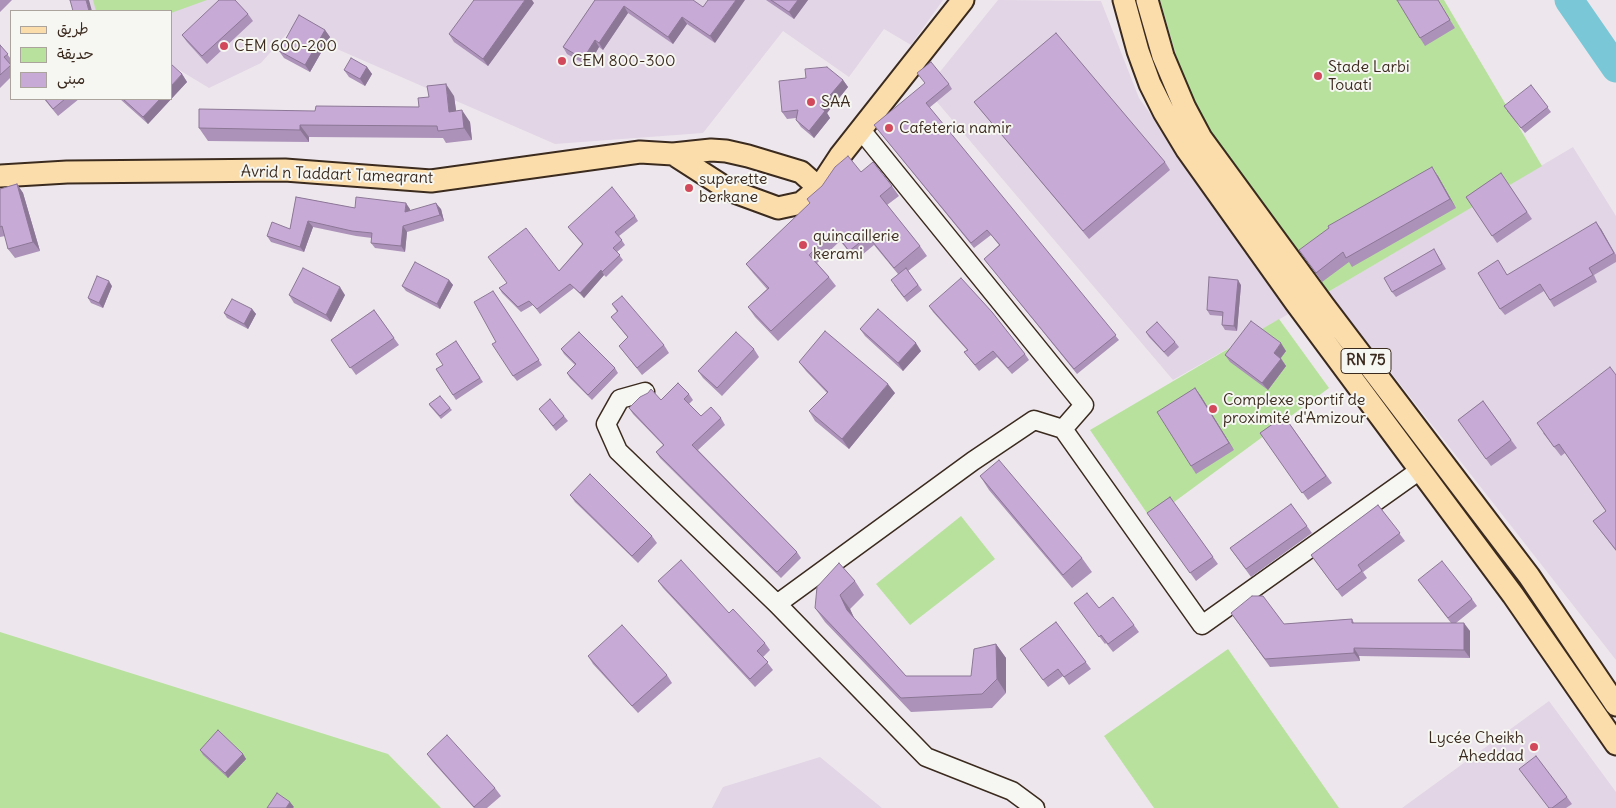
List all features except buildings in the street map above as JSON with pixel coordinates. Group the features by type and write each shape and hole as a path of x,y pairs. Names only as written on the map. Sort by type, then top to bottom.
{"main road":[{"path":"672,154 729,190 778,208 801,203 820,188 840,156 963,0"},
{"name":"RN 75","path":"1124,0 1138,51 1150,84 1164,112 1193,158 1523,568 1616,705"},
{"name":"RN 75","path":"1147,0 1163,56 1185,108 1201,138 1420,470 1513,595 1616,744"},
{"name":"Avrid n Taddart Tameqrant","path":"0,176 67,172 285,170 430,181 640,152 672,154 711,150 748,156 801,172 820,188"},
{"path":"1575,685 1593,671"}],"street":[{"path":"861,130 1084,404 1063,429"},
{"path":"645,392 620,399 606,424 618,451 777,604 926,757 1012,791 1035,808"},
{"path":"777,604 972,461 1034,420 1063,429 1202,626 1420,470"}],"shaded area":[{"name":"CEM 800-300","path":"84,0 943,0 911,45 884,29 849,77 783,31 703,133 555,144 291,29 261,63 209,88 172,66 172,10 87,10"},
{"path":"998,0 1101,1 1139,98 1292,312 1173,380 926,89"},
{"path":"1573,147 1616,216 1616,660 1328,292"},
{"name":"Lycée Cheikh Aheddad","path":"1549,701 1616,792 1616,808 1402,808"},
{"path":"820,757 882,808 712,808 723,787"}],"green space":[{"path":"93,0 207,0 172,13 172,10 96,10"},
{"path":"1160,0 1444,0 1542,166 1328,292 1214,142 1183,79"},
{"name":"Complexe sportif de proximité d'Amizour","path":"1279,319 1329,388 1151,519 1090,430"},
{"path":"961,516 995,559 910,625 876,584"},
{"path":"0,632 388,754 441,808 0,808"},
{"path":"1228,649 1339,808 1154,808 1104,736"}],"waterway":[{"path":"1569,0 1616,68"}],"place":[{"name":"CEM 600-200","path":"224,46"},
{"name":"CEM 800-300","path":"562,61"},
{"name":"Stade Larbi Touati","path":"1318,76"},
{"name":"SAA","path":"811,102"},
{"name":"Cafeteria namir","path":"889,128"},
{"name":"superette berkane","path":"689,188"},
{"name":"quincaillerie kerami","path":"803,245"},
{"name":"Complexe sportif de proximité d'Amizour","path":"1213,409"},
{"name":"Lycée Cheikh Aheddad","path":"1534,747"}]}
